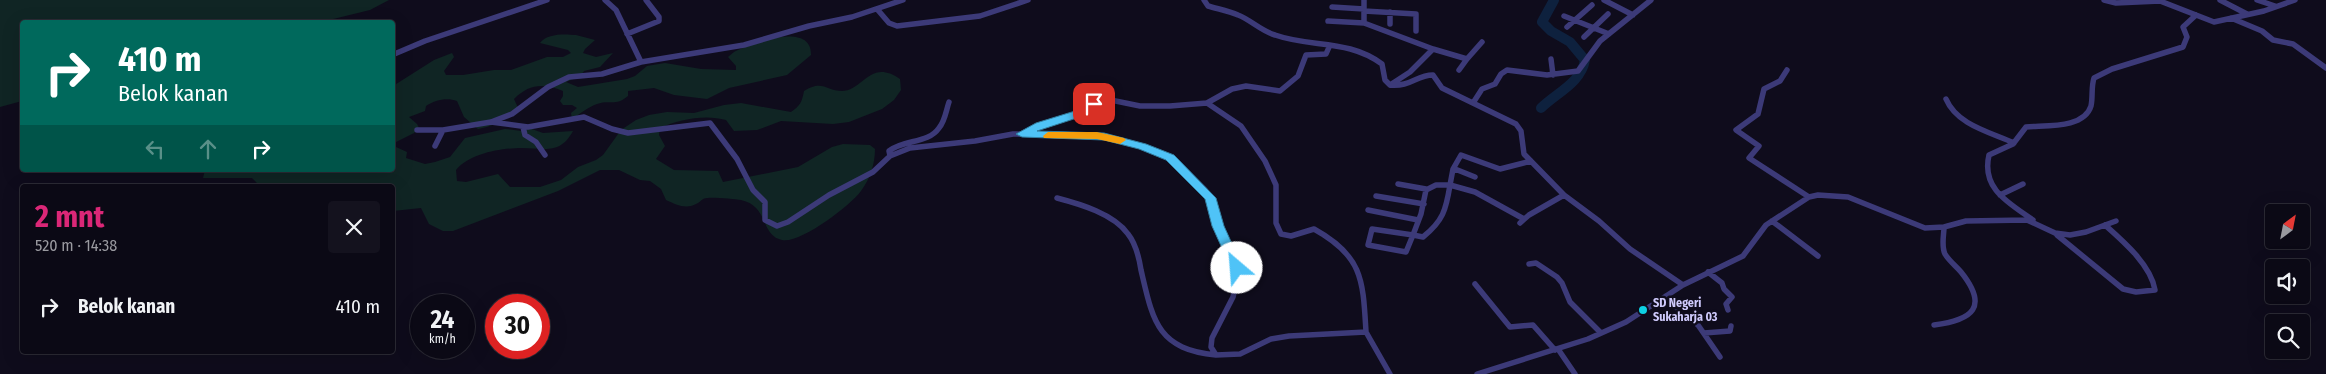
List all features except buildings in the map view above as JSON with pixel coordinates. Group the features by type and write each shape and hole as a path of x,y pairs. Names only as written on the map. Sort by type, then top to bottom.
{"street":[{"path":"395,54 425,41 548,0"},
{"path":"605,0 614,7 641,62"},
{"path":"627,34 659,21 659,17 646,0"},
{"path":"417,130 443,130 491,122 516,111 560,80 602,74 641,62 744,45 877,9 903,0"},
{"path":"877,9 889,24 898,26 969,19 1008,9 1028,0"},
{"path":"1204,0 1208,6 1239,15 1257,28 1271,34 1330,46 1358,49 1382,64 1385,80 1390,85 1408,86 1423,77 1432,75 1436,78 1439,87 1517,125 1522,134 1524,154 1564,195 1599,221 1630,249 1683,285"},
{"path":"1364,0 1364,23"},
{"path":"1604,0 1633,15"},
{"path":"1473,104 1482,89 1495,84 1504,70 1554,75 1576,72 1609,34 1651,0"},
{"path":"2104,0 2116,3 2160,1 2214,22 2264,12 2295,0"},
{"path":"2220,0 2247,14"},
{"path":"2257,0 2276,6"},
{"path":"1567,27 1592,5"},
{"path":"1332,6 1416,14 1416,31"},
{"path":"1390,12 1390,24"},
{"path":"1584,37 1608,14"},
{"path":"2104,225 2140,260 2154,281 2155,290 2136,292 2124,288 2054,233 2033,221 2000,195 1990,184 1988,157 2014,143 2026,127 2074,122 2086,115 2093,94 2093,80 2098,75 2184,47 2187,37 2183,28 2196,15"},
{"path":"1564,16 1609,34"},
{"path":"2231,18 2262,31 2273,40 2293,44 2326,68"},
{"path":"1328,20 1364,23 1433,49 1467,59"},
{"path":"1459,70 1482,42"},
{"path":"1022,134 1040,125 1084,111 1101,98 1140,106 1207,103 1232,89 1246,86 1282,90 1298,76 1306,55 1326,53 1330,46"},
{"path":"1390,85 1410,72 1433,49"},
{"path":"1551,59 1554,75"},
{"path":"1787,70 1780,81 1764,89 1758,114 1736,130 1759,146 1749,158 1809,197"},
{"path":"1946,99 1950,109 1960,118 2014,143"},
{"path":"890,156 889,151 896,146 926,137 938,131 949,102"},
{"path":"1207,103 1213,109 1235,119 1250,136 1276,187 1276,218 1281,234 1291,236 1314,229 1333,241 1354,260 1360,272 1366,332 1390,374"},
{"path":"491,122 523,127 540,126 580,116 589,117 612,130 628,133 710,123 737,159 754,190 765,202 765,220 777,226 788,222 829,194 873,172 890,156 924,145 975,141 1005,134 1022,134 1104,136 1142,147 1170,157 1205,190 1213,202 1218,226 1235,263 1238,277 1233,297 1212,338 1211,347 1216,355"},
{"path":"523,127 525,135 536,142 545,155"},
{"path":"435,146 443,130"},
{"path":"1426,189 1424,204 1412,236 1406,252 1368,244 1372,229 1412,236 1426,236 1430,229 1439,224 1447,208 1457,160 1461,155 1500,169 1531,161"},
{"path":"1455,169 1475,177"},
{"path":"1398,184 1426,189 1451,183 1492,200 1522,221 1564,195"},
{"path":"2000,195 2024,184"},
{"path":"1477,374 1556,350 1626,322 1683,285 1744,256 1760,231 1809,197 1824,194 1842,196 1925,228 1944,227 1966,221 2033,221"},
{"path":"1376,196 1424,204"},
{"path":"1057,198 1104,217 1126,230 1137,254 1146,291 1161,333 1171,344 1182,350 1198,354 1240,354 1271,339 1289,336 1366,332"},
{"path":"1368,210 1418,220"},
{"path":"1772,221 1818,256"},
{"path":"2054,233 2065,235 2116,221"},
{"path":"1934,325 1955,323 1964,319 1972,312 1977,301 1971,286 1944,252 1944,227"},
{"path":"1529,264 1536,264 1557,277 1562,283 1570,302 1601,333"},
{"path":"1708,272 1721,282 1724,289 1732,297 1726,304 1728,310"},
{"path":"1475,284 1510,327 1532,325 1556,350 1575,374"},
{"path":"1666,296 1704,333 1720,357"},
{"path":"1704,333 1730,331 1731,326"}],"green space":[{"path":"0,0 389,0 370,10 329,20 20,20 20,102 0,107"},
{"path":"562,34 576,35 595,40 583,53 596,57 613,53 600,67 584,71 581,76 566,82 578,87 627,79 635,76 647,66 665,63 701,69 736,70 736,66 728,57 734,52 765,40 779,37 802,39 809,44 811,55 787,75 729,88 707,99 674,95 654,88 628,91 628,96 620,101 597,104 572,119 571,113 577,108 572,105 563,105 560,101 563,91 543,86 525,90 514,99 519,110 500,122 478,129 464,117 457,101 441,100 426,106 425,111 409,117 419,128 414,133 396,142 396,147 407,152 406,158 425,164 450,157 465,138 505,129 522,131 529,128 543,133 573,131 563,144 557,147 496,150 469,159 456,170 457,181 466,182 498,174 510,187 540,187 561,180 578,167 596,160 603,155 621,130 636,120 649,115 667,112 694,113 724,105 741,103 791,112 797,108 804,91 810,88 824,86 837,91 849,90 868,77 881,72 890,73 900,79 901,90 894,100 882,109 849,122 833,124 781,121 757,130 734,131 726,120 710,117 684,120 660,128 659,135 665,146 656,159 674,170 718,171 723,182 798,167 832,147 843,144 870,145 875,149 873,166 869,176 855,198 824,223 790,240 782,240 775,237 756,208 750,203 724,198 704,198 698,203 689,206 674,204 666,200 661,189 650,181 640,180 619,170 600,170 558,191 453,231 443,231 429,224 421,208 395,211 395,184 258,184 252,178 203,178 204,172 395,172 395,85 434,60 452,53 454,57 444,71 446,75 511,70 547,57 563,57 571,53 568,50 540,43 547,37"}],"waterway":[{"path":"1541,108 1579,75 1585,60 1570,42 1551,31 1542,22 1554,0"}],"slow traffic":[{"path":"1048,136 1104,136 1120,140"}],"place":[{"name":"SD Negeri Sukaharja 03","path":"1643,310"}],"route":[{"path":"1094,104 1079,114 1040,125 1022,134 1040,136 1104,136 1170,157 1205,190 1213,202 1216,220 1226,248 1237,268"}]}
